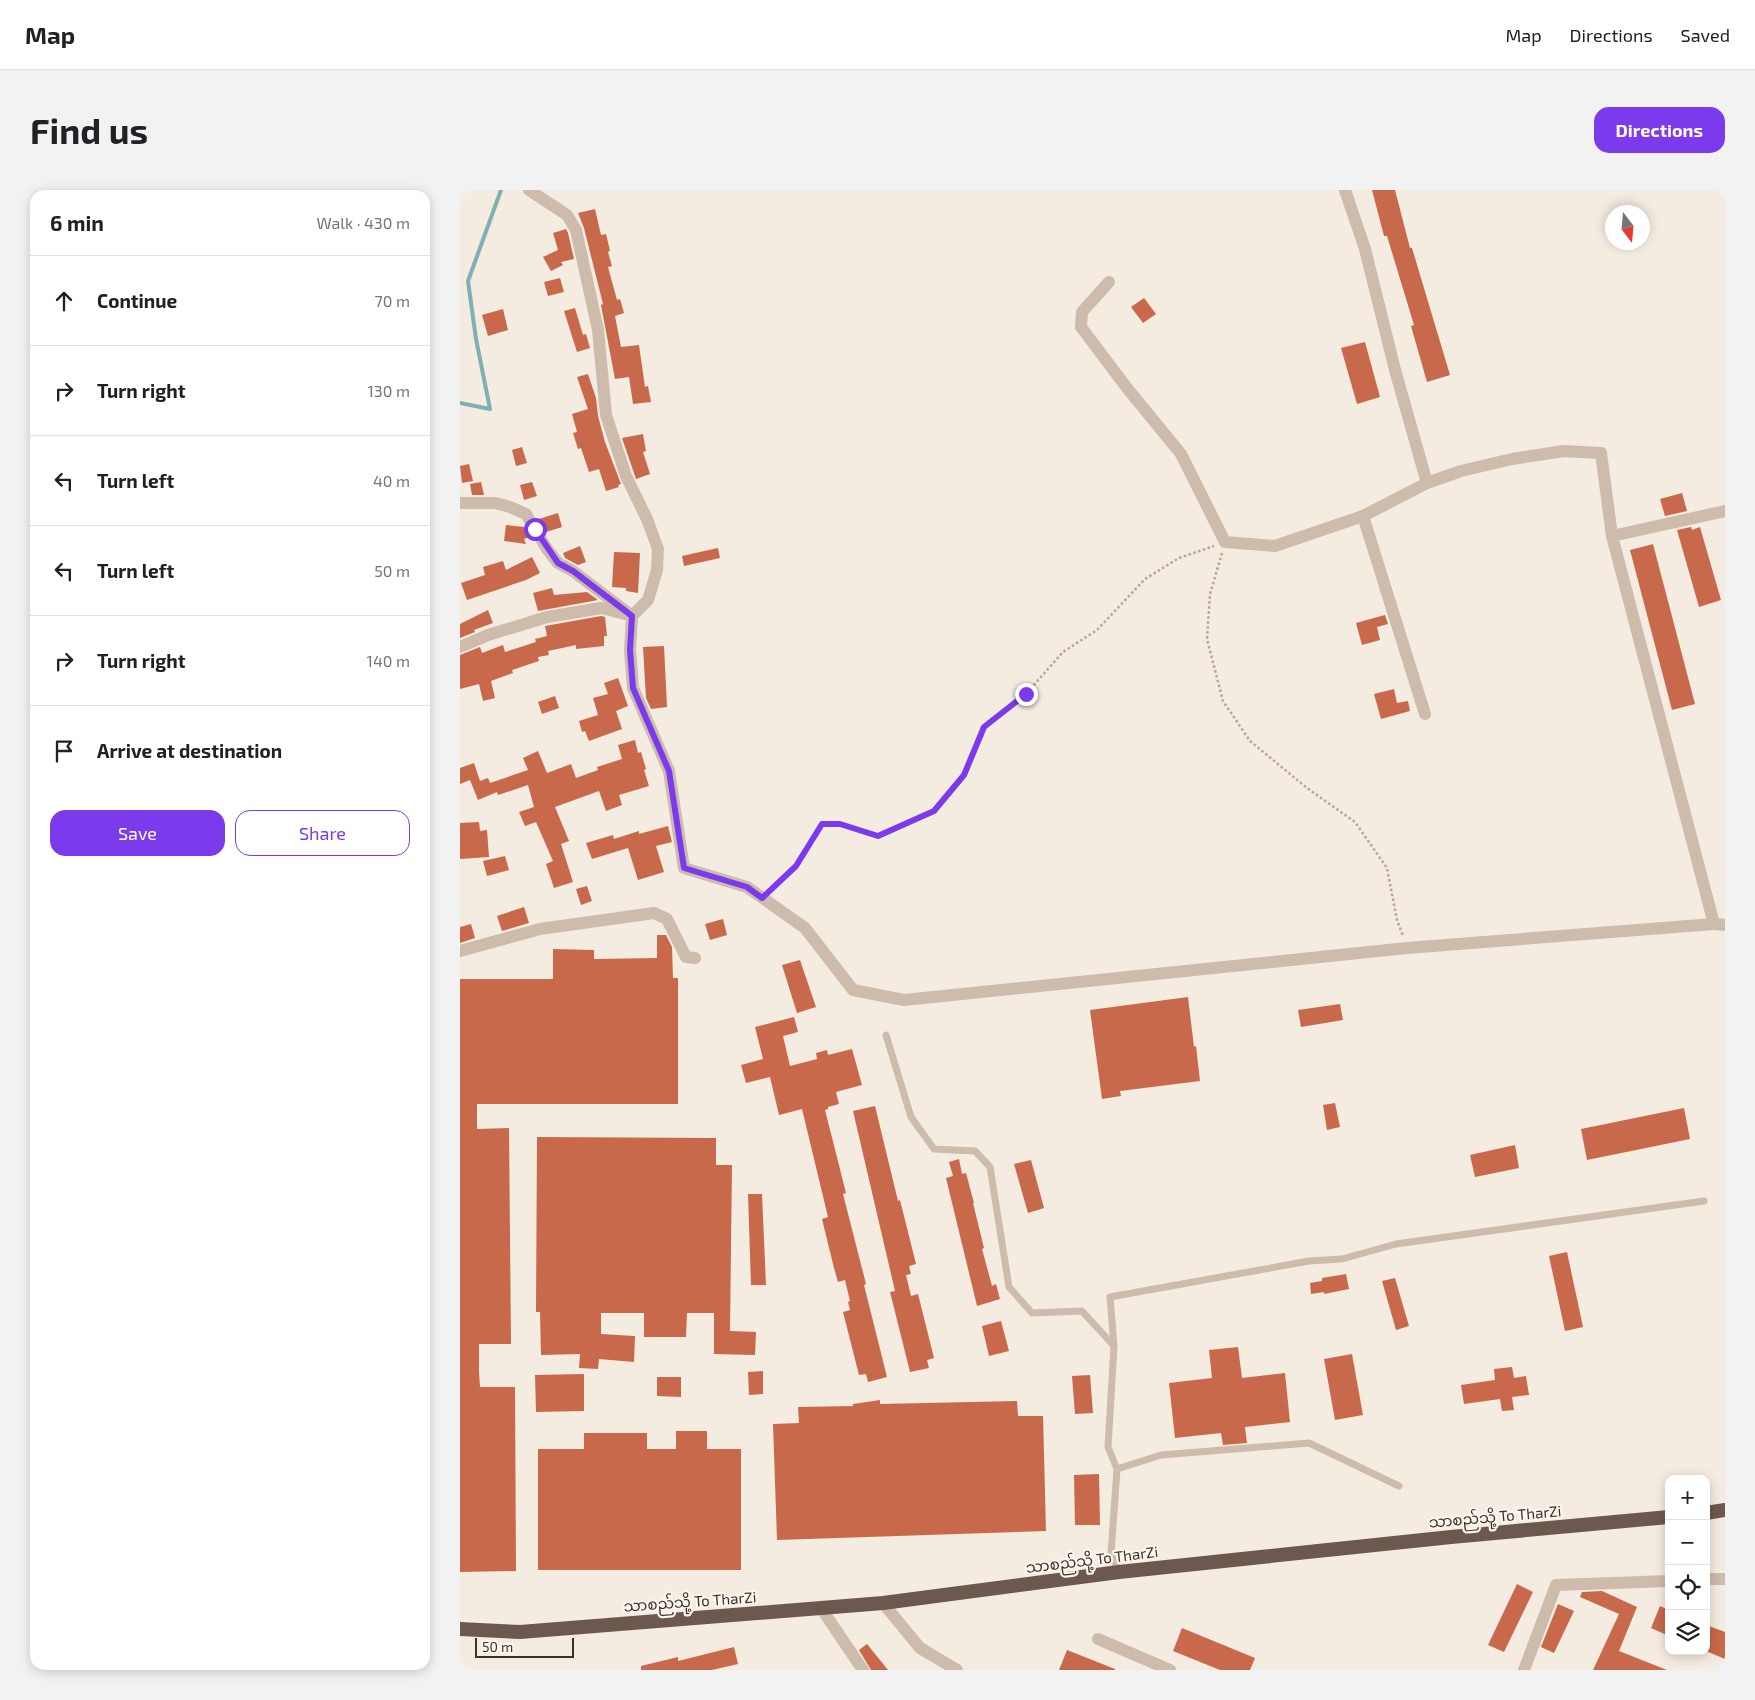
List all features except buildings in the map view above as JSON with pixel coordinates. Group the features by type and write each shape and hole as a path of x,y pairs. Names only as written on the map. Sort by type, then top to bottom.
{"highway":[{"path":"1710,1512 1725,1510"},
{"name":"သာစည်သို့ To TharZi","path":"460,1629 520,1632 883,1603 1119,1572 1451,1537 1665,1517"}],"street":[{"path":"529,190 567,215 576,230 598,330 606,415 626,476 647,519 658,550 657,570 648,600 632,616 630,650 633,688 669,771 684,868 747,887 805,928 853,990 904,1000 1407,948 1720,924 1612,536 1601,453 1564,451 1512,458 1461,471 1427,483 1363,516 1275,546 1225,542 1181,454 1127,388 1081,327 1082,312 1109,282"},
{"path":"1345,190 1365,249 1395,370 1427,483"},
{"path":"460,503 495,503 526,514 547,549 558,563 573,571 632,616"},
{"path":"1612,536 1725,511"},
{"path":"1363,516 1425,714"},
{"path":"460,647 488,635 547,617 571,612 600,608 632,616"},
{"path":"460,951 540,929 654,912 667,919 686,957 695,958"},
{"path":"1710,1579 1725,1579"},
{"path":"1524,1670 1556,1585 1665,1581"},
{"path":"883,1603 920,1648 957,1670"},
{"path":"821,1608 863,1670"},
{"path":"1098,1639 1170,1670"}],"lane":[{"path":"886,1035 911,1117 934,1149 975,1151 990,1167 1009,1286 1032,1313 1082,1310 1114,1346"},
{"path":"1119,1572 1111,1554 1117,1469 1108,1447 1114,1346 1110,1297 1309,1261 1342,1259 1396,1244 1704,1201"},
{"path":"1117,1469 1162,1455 1309,1443 1399,1486"}],"path":[{"path":"762,898 796,866 822,824 840,824 878,836 934,811 964,775 984,727 1026,694 1063,652 1096,630 1146,579 1179,558 1225,542"},
{"path":"1225,542 1210,594 1206,639 1223,700 1250,740 1307,788 1355,822 1387,868 1397,920 1407,948"}],"waterway":[{"path":"460,403 490,409 476,339 468,281 501,190"}],"route":[{"path":"535,529 558,563 573,571 632,616 630,650 633,688 640,709 669,771 684,868 747,887 762,898 796,866 822,824 840,824 878,836 934,811 964,775 984,727 1026,694"}]}
